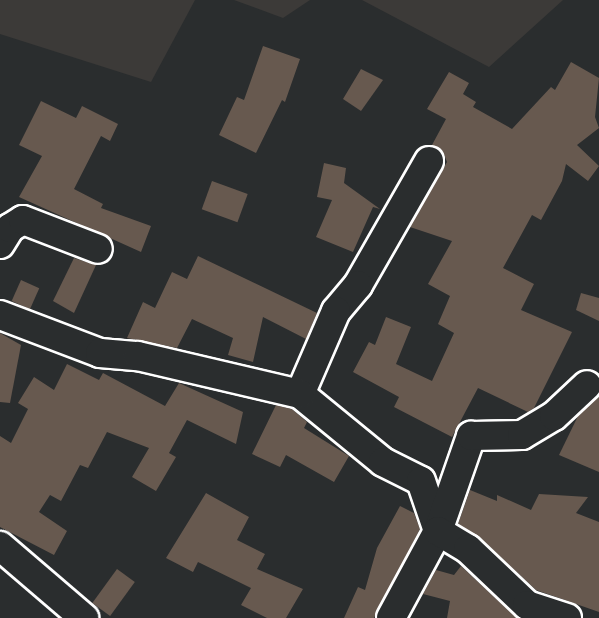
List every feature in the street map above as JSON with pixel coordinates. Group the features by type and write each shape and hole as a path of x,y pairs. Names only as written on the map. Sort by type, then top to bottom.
{"street":[{"path":"300,394 336,311 358,285 429,161"},
{"path":"0,244 10,228 30,221 98,249"},
{"path":"0,316 100,354 138,356 300,394 383,462 421,481 438,531 468,550 527,605 567,618"},
{"path":"391,618 438,531 471,436 522,435 554,416 587,385"},
{"path":"0,546 84,618"}],"shaded area":[{"path":"0,0 195,0 151,82 0,34"},
{"path":"234,0 310,0 283,18"},
{"path":"362,0 563,0 489,67"}],"building":[{"path":"263,46 300,59 285,102 282,100 256,153 219,135 237,97 244,100"},
{"path":"571,62 599,78 595,117 599,128 577,145 599,166 588,181 566,164 562,181 541,220 532,215 503,268 534,284 521,310 572,332 534,408 528,412 478,388 452,437 394,407 399,397 353,372 369,342 375,345 386,317 411,327 396,364 432,381 454,333 438,324 450,296 428,284 452,241 410,227 447,162 443,152 432,145 446,119 427,109 449,72 469,83 463,94 476,102 473,107 512,129 551,87 555,90"},
{"path":"361,69 383,80 361,111 343,99"},
{"path":"41,101 76,118 82,106 118,124 110,141 101,136 74,189 103,204 101,208 151,226 141,252 19,197 42,156 19,145"},
{"path":"324,163 346,168 344,183 380,209 373,207 353,252 316,237 332,200 317,197"},
{"path":"212,181 248,194 237,222 202,209"},
{"path":"198,256 317,313 306,339 263,317 253,362 228,355 233,338 192,319 177,348 127,338 143,302 155,308 172,272 187,279"},
{"path":"74,258 96,265 74,313 53,301"},
{"path":"21,280 39,288 30,309 12,301"},
{"path":"581,293 599,298 599,321 576,310"},
{"path":"0,333 21,345 10,403 0,402"},
{"path":"67,364 99,380 103,373 165,406 179,383 243,412 236,444 187,420 169,453 176,457 156,491 132,477 149,448 107,432 88,468 80,465 61,501 50,495 39,512 67,531 54,555 0,527 0,436 11,443 28,409 18,403 34,377 54,390"},
{"path":"599,396 599,472 559,455 578,416"},
{"path":"276,405 292,409 307,422 304,428 349,456 334,482 286,455 280,467 252,454"},
{"path":"470,490 497,501 497,495 531,510 539,494 588,497 576,513 599,522 599,612 536,590 479,537 458,524"},
{"path":"206,493 249,517 237,540 265,554 257,569 303,589 286,618 267,618 241,605 251,588 198,562 193,572 166,558"},
{"path":"400,506 414,513 420,529 374,618 344,618 358,587 365,590 377,548"},
{"path":"461,566 517,618 447,618 450,601 423,594 436,570 454,575"},
{"path":"117,569 135,582 110,616 92,603"}]}
